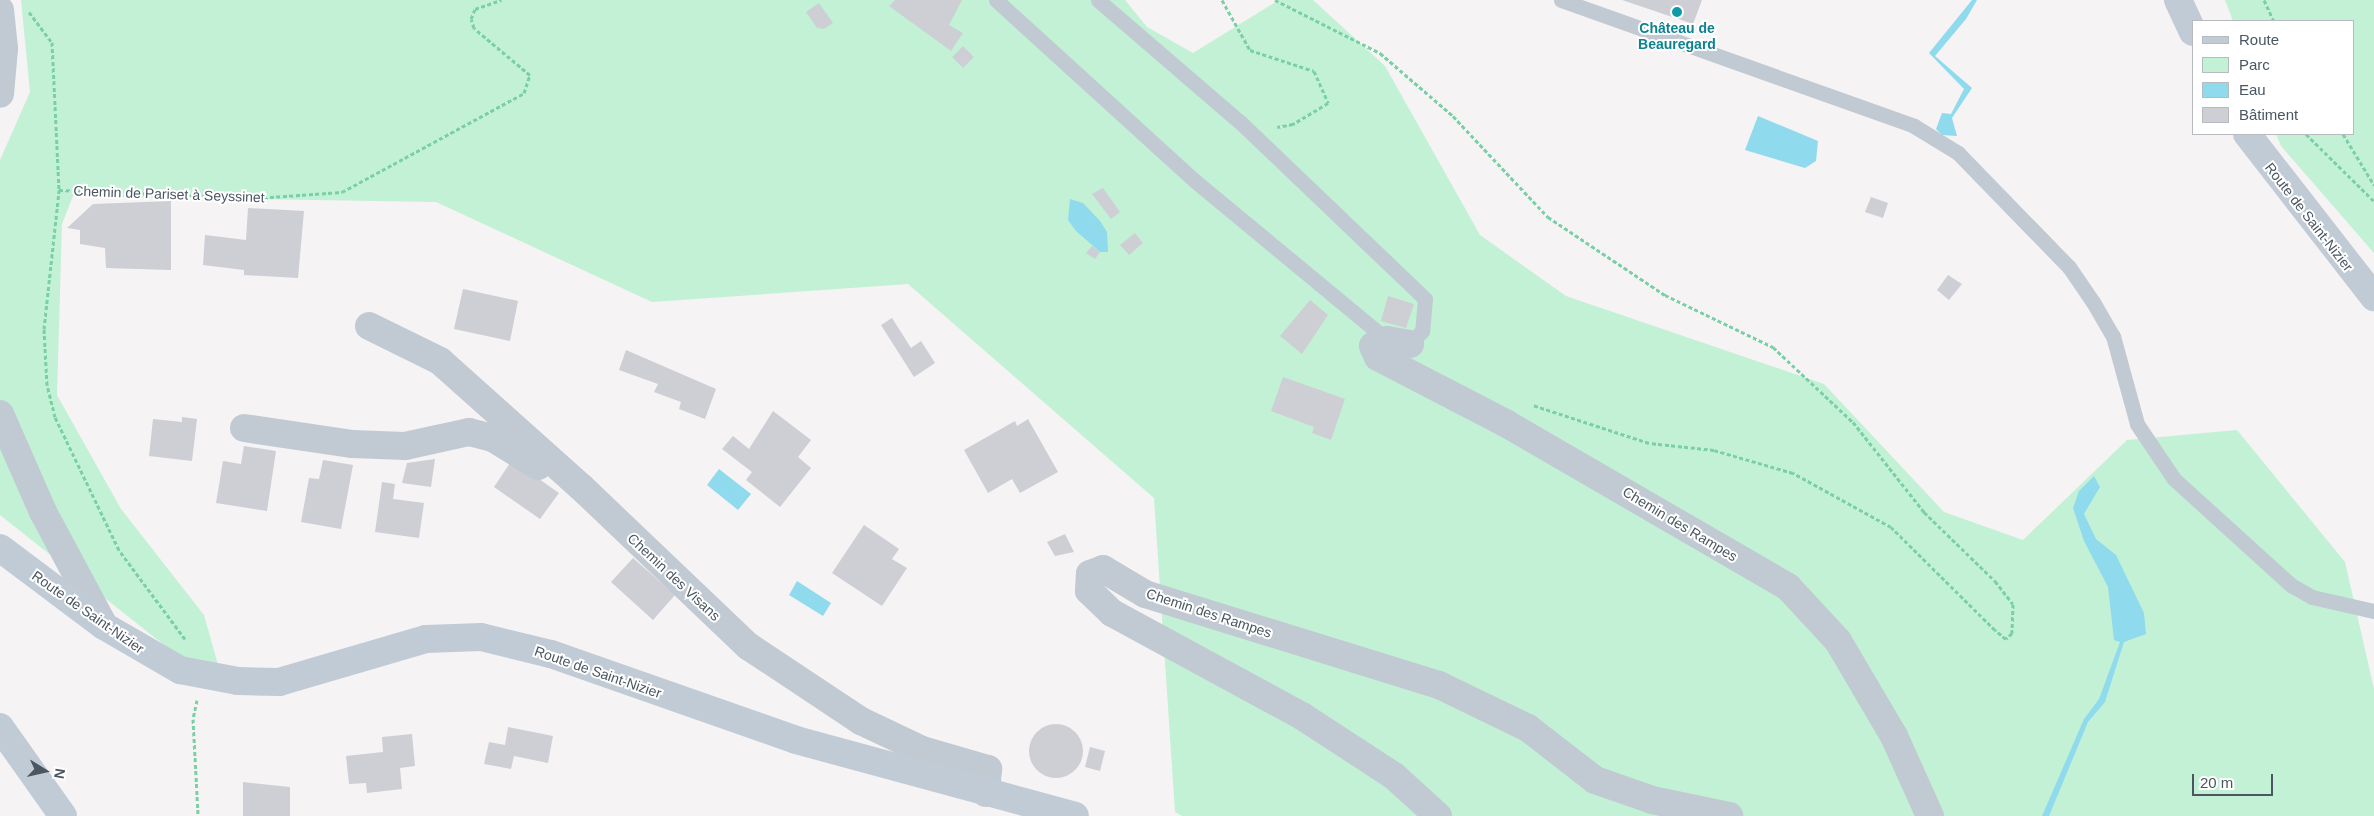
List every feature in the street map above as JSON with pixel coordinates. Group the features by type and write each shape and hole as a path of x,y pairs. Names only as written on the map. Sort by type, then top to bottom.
{"main road":[{"path":"2178,0 2192,30"},
{"name":"Route de Saint-Nizier","path":"2248,135 2374,297"},
{"name":"Route de Saint-Nizier","path":"0,548 104,626 180,670 207,677 279,682 426,639 481,637 551,654 796,740 986,794 1076,816"},
{"path":"0,727 62,816"}],"street":[{"path":"0,94 4,49 13,9"},
{"name":"Chemin des Visans","path":"369,326 440,361 604,510 748,646 861,721 922,750 988,770 986,794"},
{"name":"Chemin des Rampes","path":"1398,342 1373,346 1378,357 1507,424 1788,586 1838,641 1894,736 1930,816"},
{"path":"0,414 43,512 104,626"},
{"path":"244,428 353,444 405,446 470,432 493,438 604,510"},
{"name":"Chemin des Rampes","path":"1438,816 1394,776 1302,716 1112,613 1089,591 1090,574 1103,569 1145,594 1439,685 1528,728 1595,780 1652,800 1729,816"}],"lane":[{"path":"996,0 1195,181 1398,342 1422,331 1425,299 1240,122 1098,0"},
{"path":"1561,0 1591,5 1914,126 1958,153 2069,267 2093,302 2113,336 2138,424 2174,478 2291,585 2312,597 2374,611"}],"path":[{"name":"Chemin de Pariset à Seyssinet","path":"186,641 166,619 119,550 55,417 46,386 44,330 60,190 257,198 342,192 524,93 530,75 474,28 471,19 475,9 501,0"},
{"path":"1222,0 1250,50 1314,71 1328,103 1293,124 1264,129 1240,122"},
{"path":"1275,0 1380,53 1454,116 1548,217 1665,296 1773,348 1853,422 1924,512 1995,581 2013,604 2012,633 2006,639 1995,630 1891,527 1793,473 1714,450 1649,442 1522,401"},
{"path":"2264,0 2274,20"},
{"path":"13,9 52,42 60,190"},
{"path":"2307,135 2374,201"},
{"path":"2344,135 2374,186"},
{"path":"198,816 193,719 207,677"}],"green space":[{"path":"21,0 1125,0 1147,27 1193,53 1279,0 1313,0 1385,66 1480,235 1566,296 1824,384 1944,512 2023,540 2127,440 2237,430 2345,562 2374,689 2374,816 1182,816 1175,812 1154,498 908,284 652,302 436,202 73,196 62,224 57,395 121,509 204,615 218,665 178,656 0,515 0,160 30,92"},
{"path":"2225,0 2374,0 2374,253 2281,146 2276,135 2354,135 2354,20 2233,20"}],"water":[{"path":"1972,0 1977,0 1966,19 1935,56 1972,88 1952,118 1957,136 1942,135 1936,129 1942,113 1951,114 1964,89 1929,53"},
{"path":"1758,116 1818,141 1816,161 1805,168 1745,150"},
{"path":"1070,199 1083,203 1100,221 1107,232 1108,252 1100,252 1076,231 1068,220"},
{"path":"719,469 751,494 738,510 707,485"},
{"path":"2094,476 2100,487 2084,514 2096,539 2116,555 2144,613 2146,634 2124,642 2105,702 2088,722 2049,816 2042,816 2084,719 2099,699 2120,642 2114,640 2108,587 2084,541 2073,508 2079,491"},
{"path":"797,581 831,603 823,616 789,595"}],"building":[{"path":"895,0 962,0 949,25 963,33 951,51 889,6"},
{"name":"Château de Beauregard","path":"1622,0 1702,0 1693,24"},
{"path":"819,3 833,23 824,29 817,28 806,12"},
{"path":"963,46 974,57 963,68 952,57"},
{"path":"1103,188 1120,212 1111,219 1092,194"},
{"path":"1871,197 1888,203 1883,218 1865,212"},
{"path":"171,201 171,270 106,268 105,248 80,244 80,230 67,228 93,204"},
{"path":"248,208 304,211 298,278 244,275 244,270 203,265 205,235 246,240"},
{"path":"1135,233 1143,243 1129,255 1120,245"},
{"path":"1092,246 1100,252 1095,259 1086,253"},
{"path":"1948,275 1962,284 1949,300 1937,290"},
{"path":"463,289 518,301 510,341 454,329"},
{"path":"1388,296 1414,304 1406,328 1381,321"},
{"path":"1310,300 1328,315 1302,354 1280,336"},
{"path":"892,318 911,348 921,341 935,363 914,377 881,325"},
{"path":"626,350 716,389 705,419 679,409 681,402 654,392 658,384 619,370"},
{"path":"1283,377 1345,399 1331,440 1312,433 1314,427 1271,411"},
{"path":"773,411 811,440 798,457 811,468 780,507 746,480 752,472 722,449 733,436 749,449"},
{"path":"182,417 197,419 192,461 149,456 153,419 182,422"},
{"path":"1028,419 1058,472 1020,493 1012,479 988,493 964,450 1015,421 1017,426"},
{"path":"244,446 276,451 267,511 216,503 223,461 241,464"},
{"path":"435,459 431,487 402,483 407,463"},
{"path":"323,460 353,465 341,529 301,522 309,478 319,479"},
{"path":"512,460 559,493 540,519 494,487"},
{"path":"382,482 395,484 393,499 424,503 419,538 375,532"},
{"path":"864,525 899,549 892,559 907,568 882,606 832,573"},
{"path":"1065,534 1074,552 1055,556 1047,542"},
{"path":"633,558 675,595 653,620 611,582"},
{"path":"1056,724 1066,726 1075,732 1081,741 1083,751 1081,761 1075,770 1066,776 1056,778 1046,776 1037,770 1031,761 1029,751 1031,741 1037,732 1046,726"},
{"path":"508,727 553,736 548,763 514,756 511,769 484,764 489,742 505,745"},
{"path":"412,734 415,766 400,768 402,789 367,793 366,783 349,784 346,756 383,752 382,737"},
{"path":"1090,747 1105,751 1100,771 1085,767"},
{"path":"243,782 290,787 290,816 243,816"}],"place":[{"name":"Château de Beauregard","path":"1677,12"}]}
